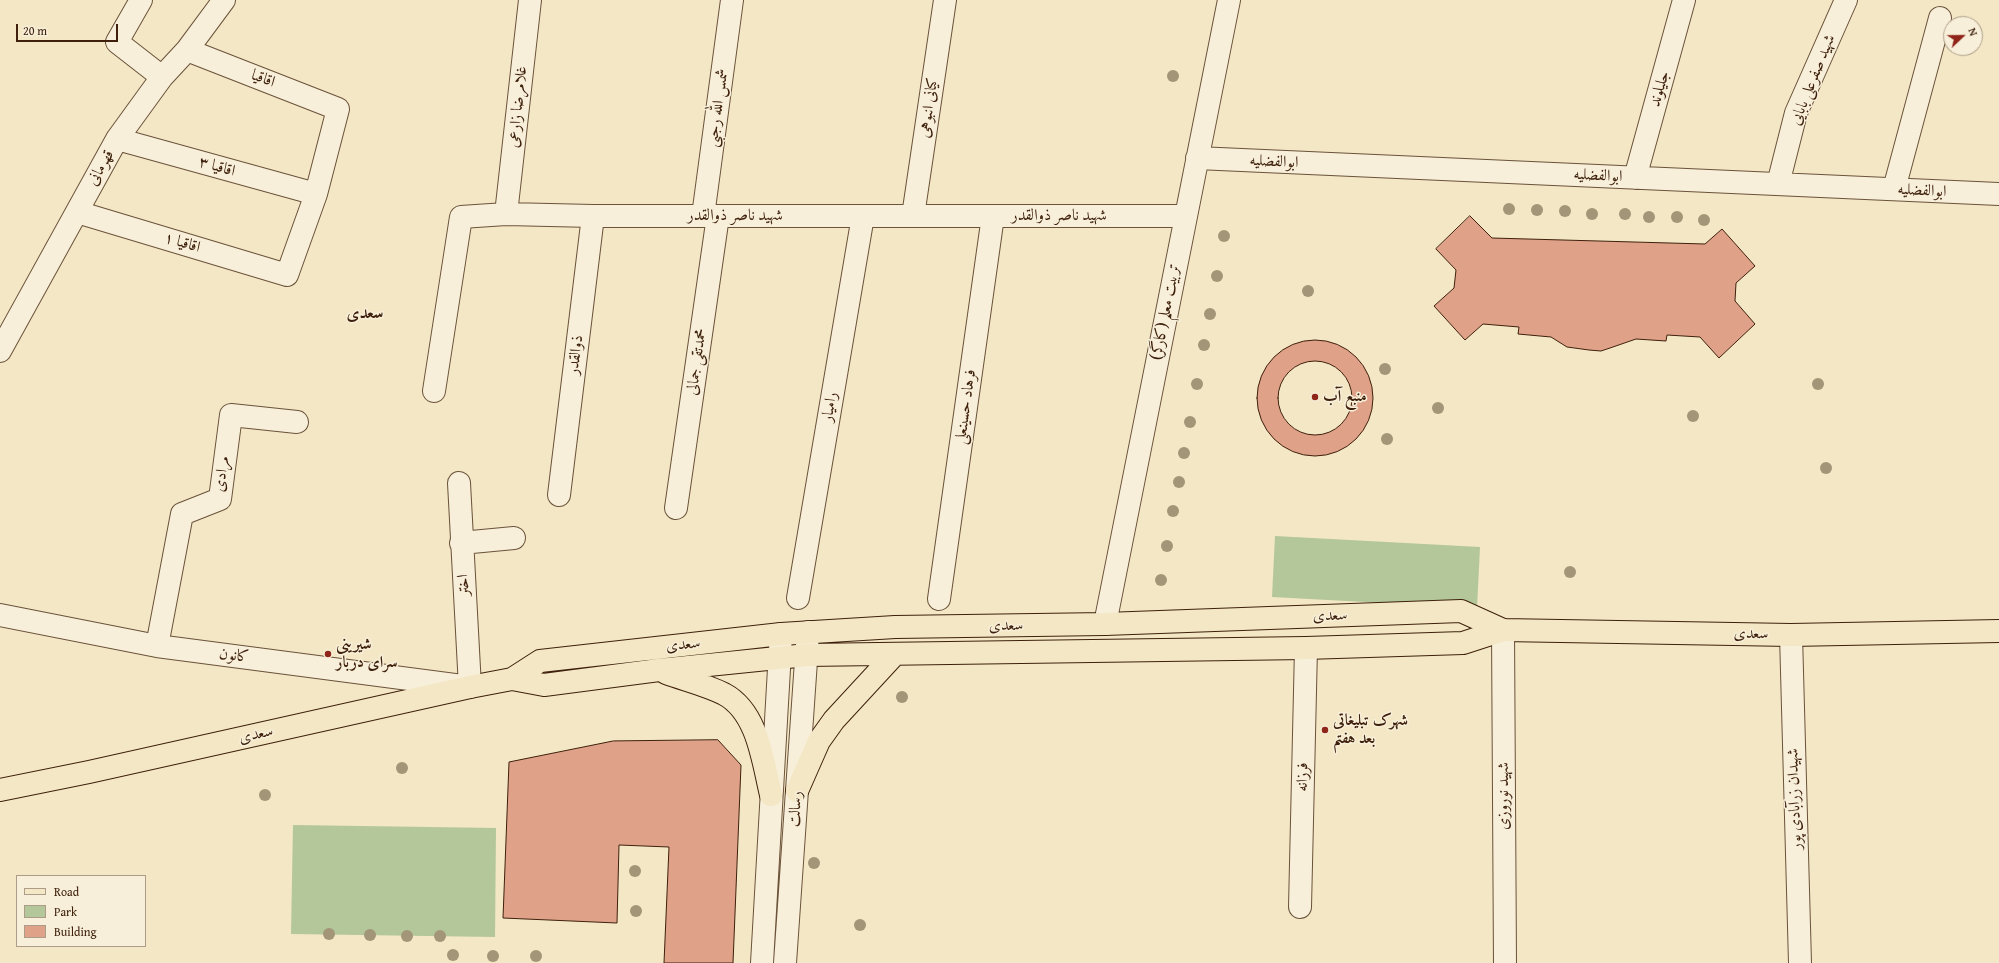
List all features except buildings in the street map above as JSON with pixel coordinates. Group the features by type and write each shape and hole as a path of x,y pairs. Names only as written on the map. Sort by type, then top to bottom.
{"main road":[{"name":"سعدی","path":"512,680 540,661 781,634 895,627 1104,624 1460,611 1503,630"},
{"name":"سعدی","path":"0,790 89,772 470,687 512,680 544,685 659,670 779,658 807,656 1306,648 1463,643 1503,630 1791,635 1999,631"},
{"path":"797,791 819,741 834,720 894,655"},
{"path":"659,670 725,695 743,711 753,730 771,795"}],"street":[{"path":"141,0 117,42 162,77"},
{"name":"قهرمانی","path":"0,351 117,139 162,77 187,50 224,0"},
{"name":"غلامرضا زارعی","path":"506,214 530,0"},
{"name":"شمس الله رجبی","path":"710,216 732,0"},
{"name":"کیانی انبوهی","path":"913,216 945,0"},
{"name":"تربیت معلم (کارگر)","path":"1104,624 1229,0"},
{"name":"جلیلوند","path":"1635,178 1684,0"},
{"name":"شهید صفرعلی بابایی","path":"1778,184 1796,113 1846,0"},
{"path":"1894,189 1940,18"},
{"name":"اقاقیا","path":"187,50 338,109 316,194"},
{"name":"اقاقیا ۳","path":"117,139 316,194"},
{"name":"ابوالفضلیه","path":"1197,158 1999,194"},
{"name":"اقاقیا ۱","path":"77,212 287,275 316,194"},
{"name":"شهید ناصر ذوالقدر","path":"434,391 461,217 506,214 593,216 1185,216"},
{"name":"ذوالقدر","path":"560,494 593,216"},
{"name":"محمدتقی جمالی","path":"676,508 710,216"},
{"name":"رامیار","path":"798,598 863,216"},
{"name":"فرهاد حسینعلی","path":"939,598 993,216"},
{"name":"مرادی","path":"157,646 182,514 220,499 231,415 297,422"},
{"name":"اختر","path":"459,483 461,543 470,687"},
{"path":"461,543 514,538"},
{"name":"کانون","path":"0,615 157,646 470,687"},
{"name":"شهید نوروزی","path":"1503,630 1505,963"},
{"name":"رسالت","path":"785,963 808,632"},
{"name":"رسالت","path":"762,963 781,634"},
{"name":"شهیدان زرآبادی پور","path":"1791,635 1800,963"},
{"name":"فرزانه","path":"1300,907 1306,648"}],"green space":[{"path":"1275,536 1480,547 1477,608 1272,597"},
{"path":"293,825 496,828 495,937 291,934"}],"place":[{"name":"منبع آب","path":"1315,397"},
{"name":"شیرینی سرای دربار","path":"328,654"},
{"name":"شهرک تبلیغاتی بعد هفتم","path":"1325,730"}],"district":[{"name":"سعدی","path":"365,314"}]}
